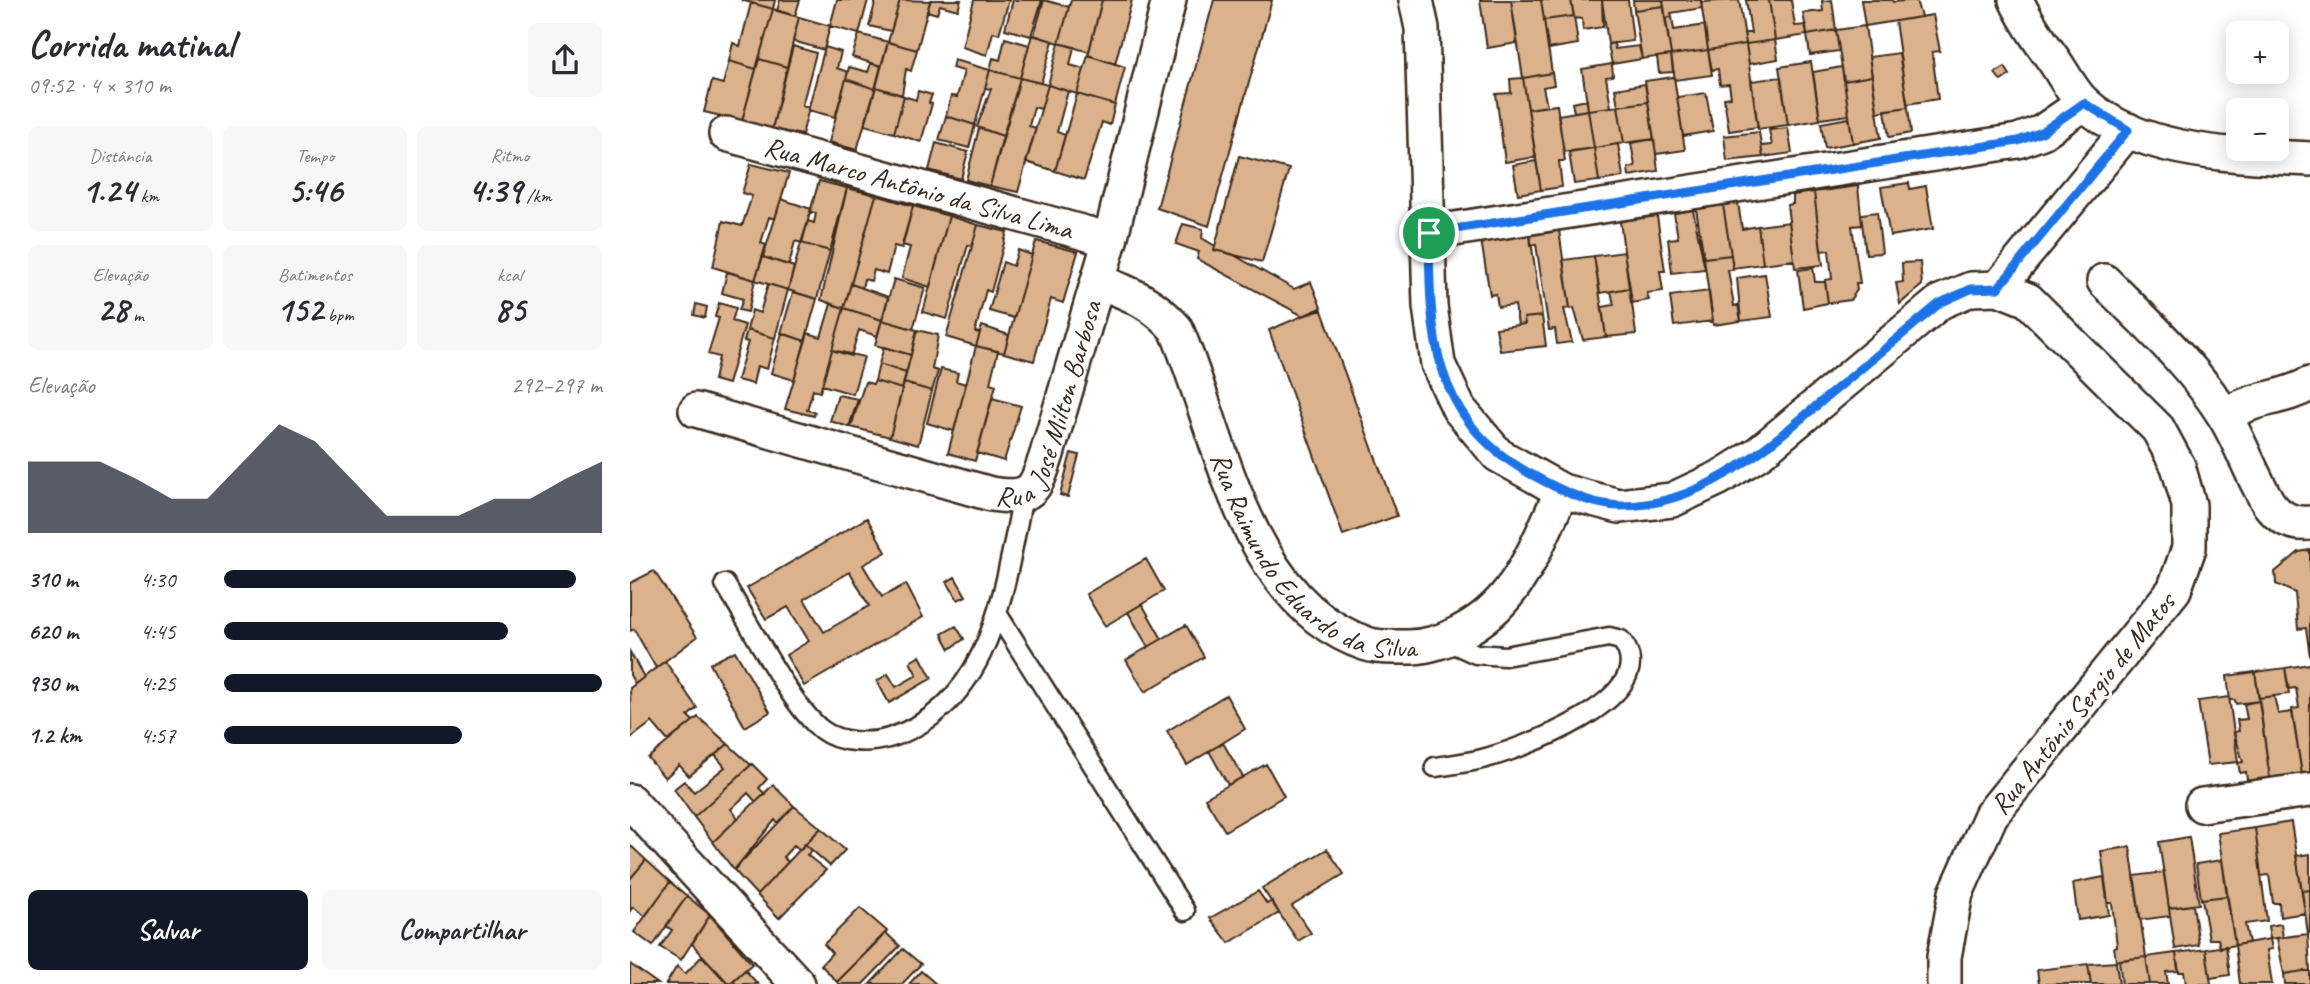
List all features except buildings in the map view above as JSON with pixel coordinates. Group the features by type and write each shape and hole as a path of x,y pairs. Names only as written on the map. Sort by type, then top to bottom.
{"street":[{"name":"Rua José Milton Barbosa","path":"696,410 991,494 1023,496 1031,491 1040,478 1099,282 1169,0"},
{"path":"1416,0 1422,28 1430,306 1438,364 1459,409 1498,455 1562,491 1619,506 1672,499 1719,478 1759,453 1940,303 1971,289 1998,288 2128,130"},
{"path":"2016,0 2024,17 2084,103 2128,130 2169,144 2226,155 2310,159"},
{"path":"1429,233 2018,141 2042,132 2084,103"},
{"name":"Rua Marco Antônio da Silva Lima","path":"726,134 1110,240"},
{"path":"2104,281 2179,358 2225,416 2270,505 2297,521"},
{"name":"Rua Raimundo Eduardo da Silva","path":"1099,282 1143,298 1163,313 1176,329 1222,461 1245,516 1281,578 1308,609 1335,630 1369,645 1411,648 1446,640 1478,624 1505,601 1526,568 1562,491"},
{"name":"Rua Antônio Sergio de Matos","path":"1944,984 1944,957 1956,893 1991,815 2174,590 2189,548 2189,505 2178,466 2158,429 2028,300 1998,288"},
{"path":"2225,416 2246,402 2290,395 2310,384"},
{"path":"2202,805 2310,790"},
{"path":"630,801 798,984"}],"lane":[{"path":"725,584 802,710 823,731 848,741 889,738 907,732 937,713 974,671 998,615 1023,496"},
{"path":"998,615 1185,912"},
{"path":"1435,767 1478,760 1558,731 1594,711 1619,689 1629,677 1631,663 1629,650 1621,640 1609,637 1505,656 1476,654 1446,640"}],"route":[{"path":"2084,103 2128,130 1998,288 1971,289 1940,303 1759,453 1719,478 1672,499 1619,506 1562,491 1498,455 1459,409 1438,364 1430,306 1429,233 2018,141 2042,132 2084,103"}]}
